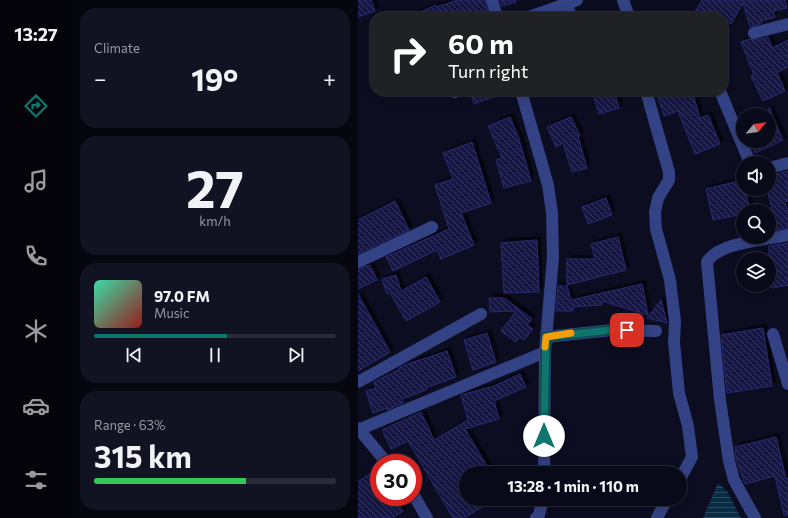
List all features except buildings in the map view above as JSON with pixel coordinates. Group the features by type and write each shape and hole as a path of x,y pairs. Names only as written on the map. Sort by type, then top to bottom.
{"street":[{"path":"492,0 496,12"},
{"path":"623,0 627,12"},
{"path":"543,12 572,2 571,12"},
{"path":"754,33 788,24"},
{"path":"521,96 548,185 552,213 553,256 545,352 544,466"},
{"path":"647,96 669,180 658,198 655,212 656,229 670,280 675,321 674,342 679,394 688,426 692,457 687,466"},
{"path":"722,96 747,156"},
{"path":"776,166 788,163"},
{"path":"358,262 432,227"},
{"path":"755,518 734,480 729,461 719,393 707,262 711,255 728,247 788,235"},
{"path":"358,382 482,314"},
{"path":"546,337 612,330 656,331"},
{"path":"773,334 788,384"},
{"path":"379,454 358,429 545,352"},
{"path":"420,506 427,518"},
{"path":"536,518 539,515 541,506"},
{"path":"657,518 663,506"}],"water":[{"path":"718,483 727,491 741,518 703,518"}],"slow traffic":[{"path":"545,347 546,337 571,333"}],"route":[{"path":"544,436 546,337 612,330 627,330"}]}
